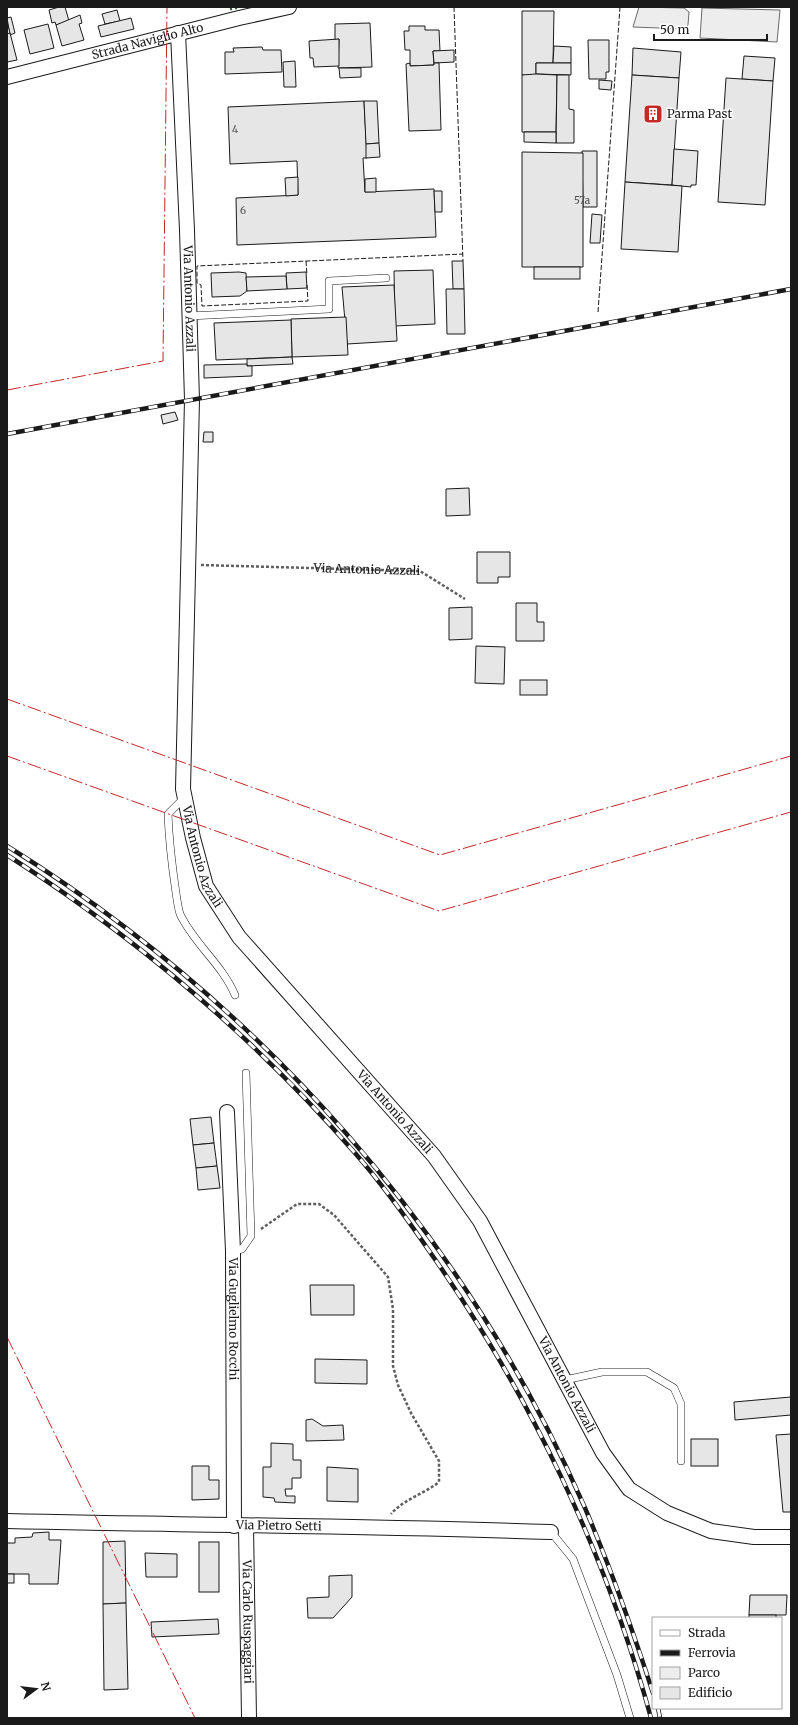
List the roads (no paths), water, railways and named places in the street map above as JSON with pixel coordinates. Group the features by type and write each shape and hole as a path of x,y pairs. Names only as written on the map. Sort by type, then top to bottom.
{"street":[{"name":"Strada Naviglio Alto","path":"7,76 289,7"},
{"name":"Via Antonio Azzali","path":"178,33 192,400 183,789 193,838 206,886 239,937 434,1156 480,1221 603,1452 629,1488 667,1513 711,1532 754,1537 791,1537"},
{"name":"Via Guglielmo Rocchi","path":"227,1112 233,1251 240,1526"},
{"name":"Via Pietro Setti","path":"7,1521 240,1526 382,1526 551,1532"},
{"name":"Via Carlo Ruspaggiari","path":"240,1526 249,1718"}],"lane":[{"path":"189,316 329,309 328,280 386,278"},
{"path":"185,797 168,814 170,858 180,913 196,940 216,962 235,995"},
{"path":"233,1251 242,1249 251,1236 246,1073"},
{"path":"565,1380 602,1372 647,1372 674,1388 681,1404 681,1461"},
{"path":"551,1532 573,1559 617,1675 630,1718"}],"railway":[{"path":"7,434 791,289"},
{"path":"7,846 100,909 188,978 270,1053 346,1134 416,1220 480,1311 536,1407 595,1531 638,1647 652,1690"},
{"path":"7,855 102,920 148,955 235,1030 316,1110 355,1153 395,1203 468,1308 501,1363 561,1477 588,1536 612,1596 633,1656 651,1718"},
{"path":"658,1709 660,1718"}],"place":[{"name":"Parma Past","path":"653,114"}]}
